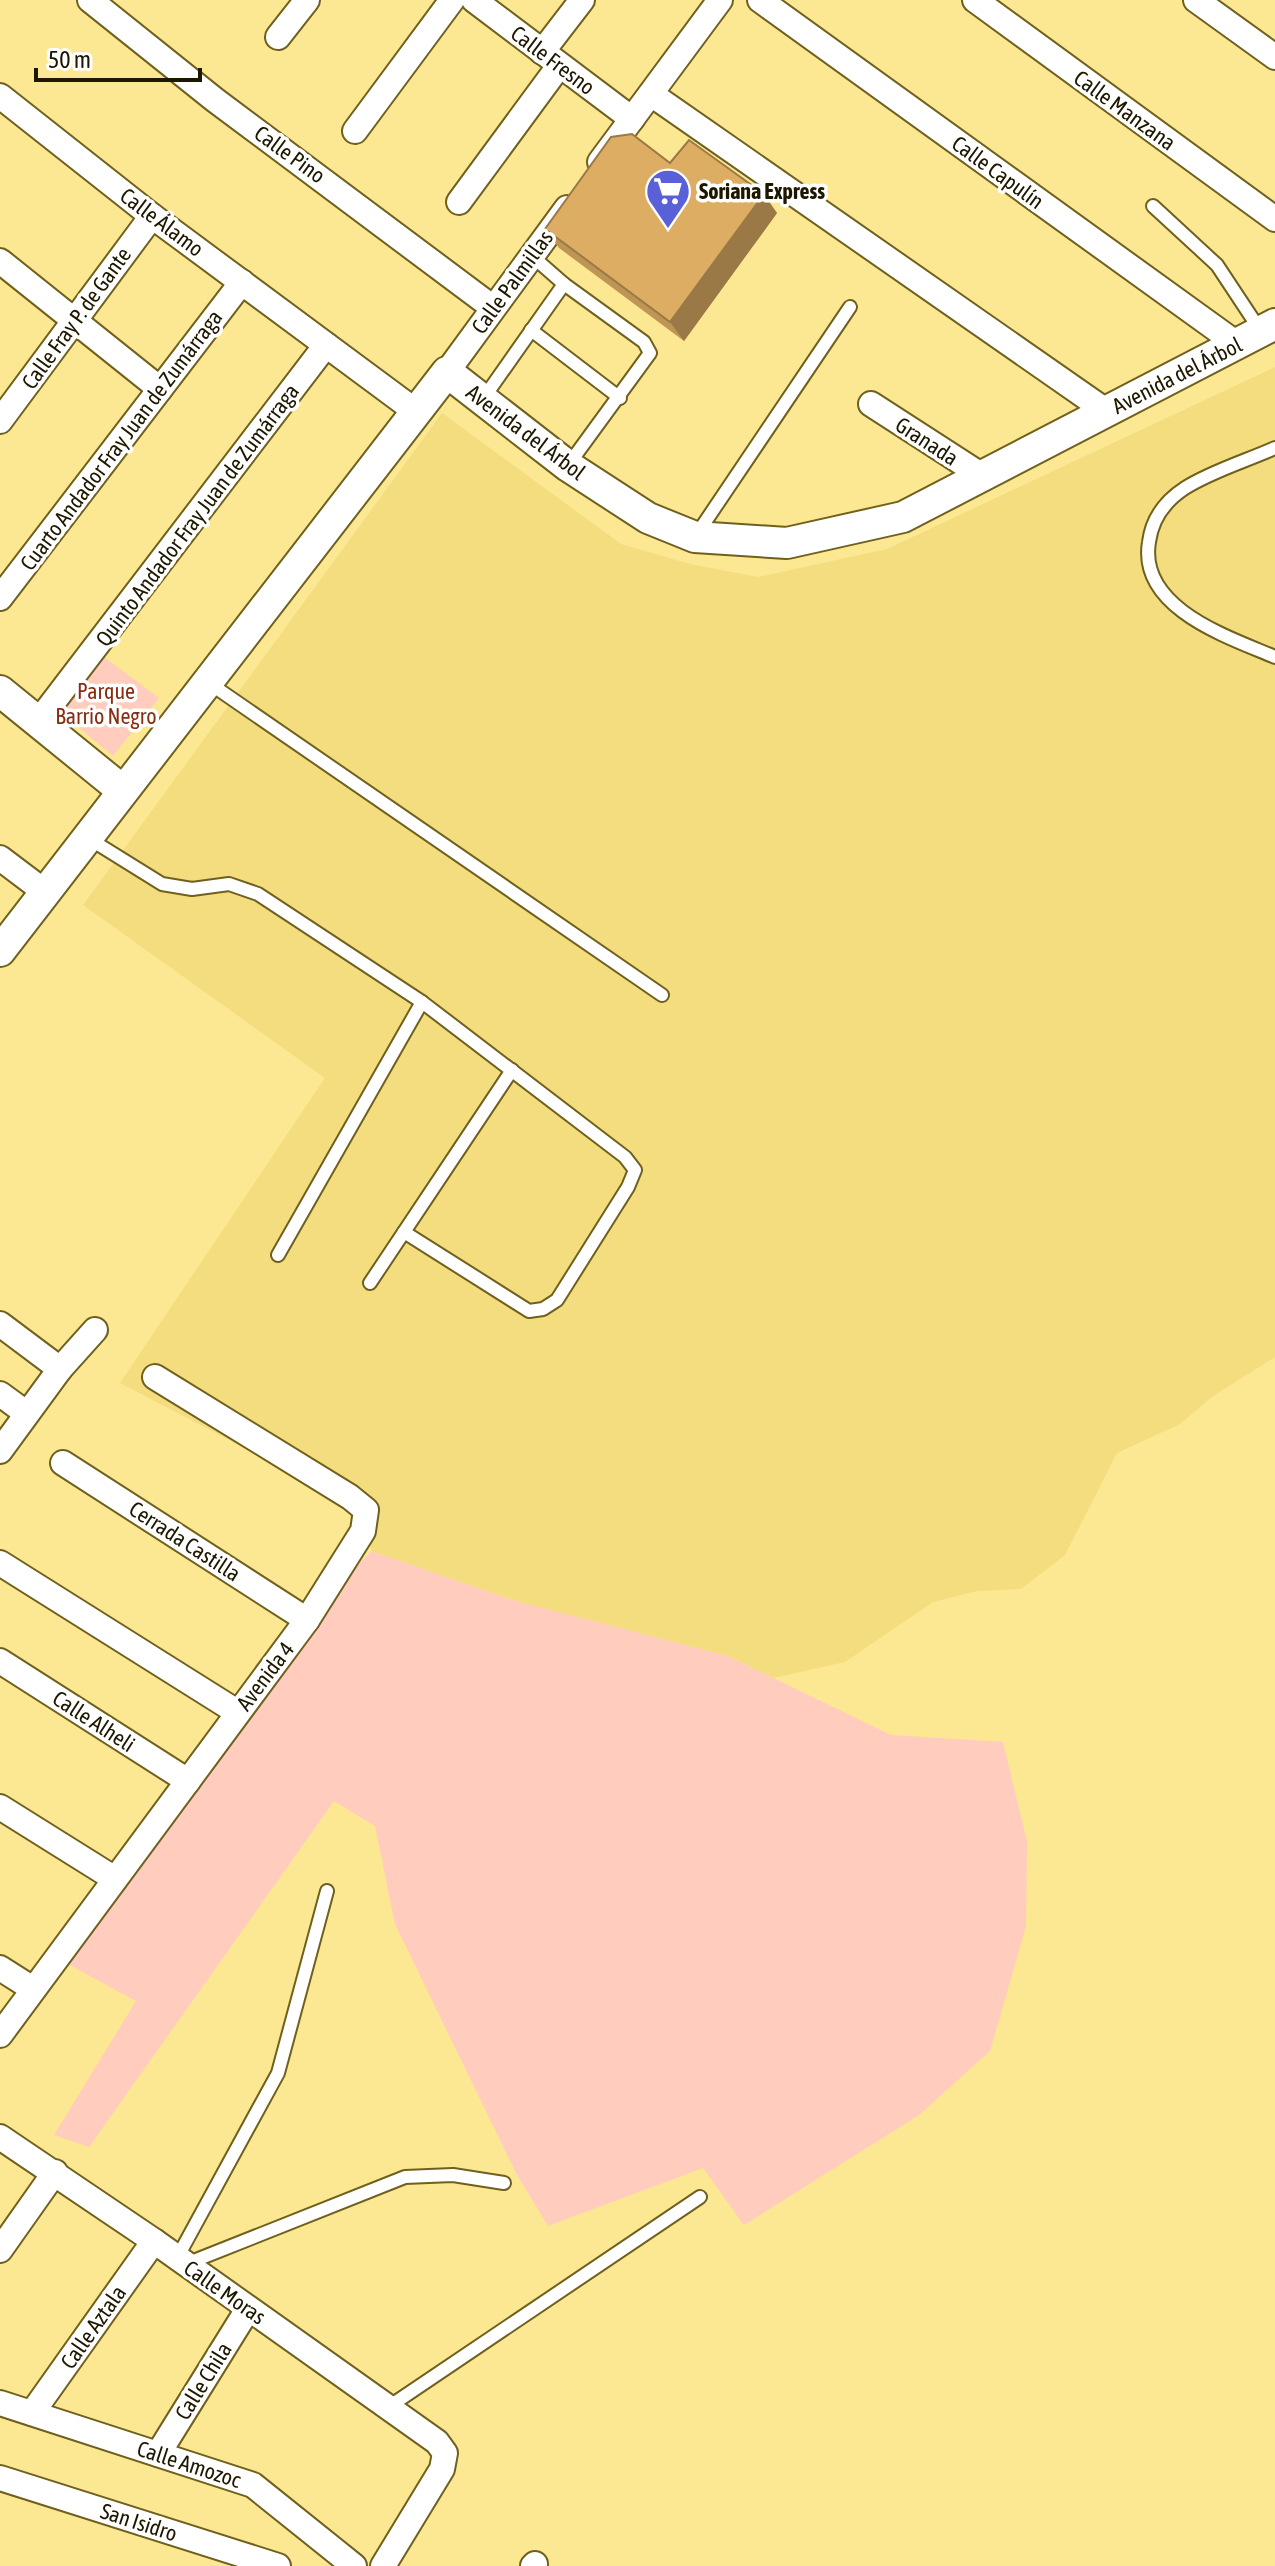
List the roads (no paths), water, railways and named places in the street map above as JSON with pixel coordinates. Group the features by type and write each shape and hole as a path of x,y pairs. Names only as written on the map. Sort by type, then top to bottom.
{"street":[{"name":"Calle Pino","path":"90,0 215,100 492,307"},
{"path":"278,37 307,0"},
{"path":"355,131 452,0"},
{"name":"Calle Fresno","path":"474,0 632,119"},
{"path":"459,202 550,59 582,0"},
{"name":"Calle Palmillas","path":"447,372 720,0"},
{"name":"Calle Capulín","path":"760,0 1258,333"},
{"name":"Calle Manzana","path":"975,0 1275,219"},
{"path":"1196,0 1275,57"},
{"path":"651,94 1106,411"},
{"name":"Calle Álamo","path":"0,96 152,216 418,413"},
{"name":"Calle Fray P. de Gante","path":"0,421 152,216"},
{"path":"0,261 160,389"},
{"name":"Cuarto Andador Fray Juan de Zumárraga","path":"0,598 242,282"},
{"name":"Avenida del Árbol","path":"0,951 447,372 568,466 648,518 695,537 787,543 903,517 1258,333"},
{"name":"Quinto Andador Fray Juan de Zumárraga","path":"38,722 326,345"},
{"name":"Granada","path":"871,404 984,477"},
{"path":"0,691 122,790"},
{"path":"0,858 45,892"},
{"path":"0,1324 60,1369"},
{"path":"0,1451 60,1369 95,1330"},
{"name":"Avenida 4","path":"0,2035 307,1620 363,1531 366,1510 350,1497 155,1377"},
{"path":"0,1394 26,1413"},
{"name":"Cerrada Castilla","path":"63,1463 307,1620"},
{"path":"0,1563 237,1712"},
{"name":"Calle Alheli","path":"0,1661 188,1781"},
{"path":"0,1807 115,1879"},
{"path":"0,1968 33,1989"},
{"name":"Calle Moras","path":"0,2137 154,2241 437,2442 445,2453 442,2469 383,2566"},
{"path":"0,2250 55,2172"},
{"name":"Calle Aztala","path":"32,2413 154,2241"},
{"name":"Calle Chila","path":"158,2454 248,2309"},
{"name":"Calle Amozoc","path":"0,2403 261,2489 354,2566"},
{"name":"San Isidro","path":"0,2478 249,2562 278,2566"}],"lane":[{"path":"1153,206 1217,265 1258,333"},
{"path":"532,256 564,284 644,342 650,353 568,466"},
{"path":"483,399 564,284"},
{"path":"695,537 850,307"},
{"path":"531,330 620,398"},
{"path":"1275,448 1186,488 1152,522 1148,550 1156,583 1178,607 1214,631 1275,657"},
{"path":"206,681 662,995"},
{"path":"87,837 162,884 192,889 229,884 258,894 422,1002 625,1157 635,1170 557,1300 543,1309 529,1311 404,1232"},
{"path":"278,1255 422,1002"},
{"path":"370,1283 512,1070"},
{"path":"181,2261 278,2073 327,1891"},
{"path":"181,2261 405,2177 453,2175 504,2183"},
{"path":"390,2406 700,2197"}],"place":[{"name":"Soriana Express","path":"668,230"}],"park label":[{"name":"Parque Barrio Negro","path":"106,704"}]}
